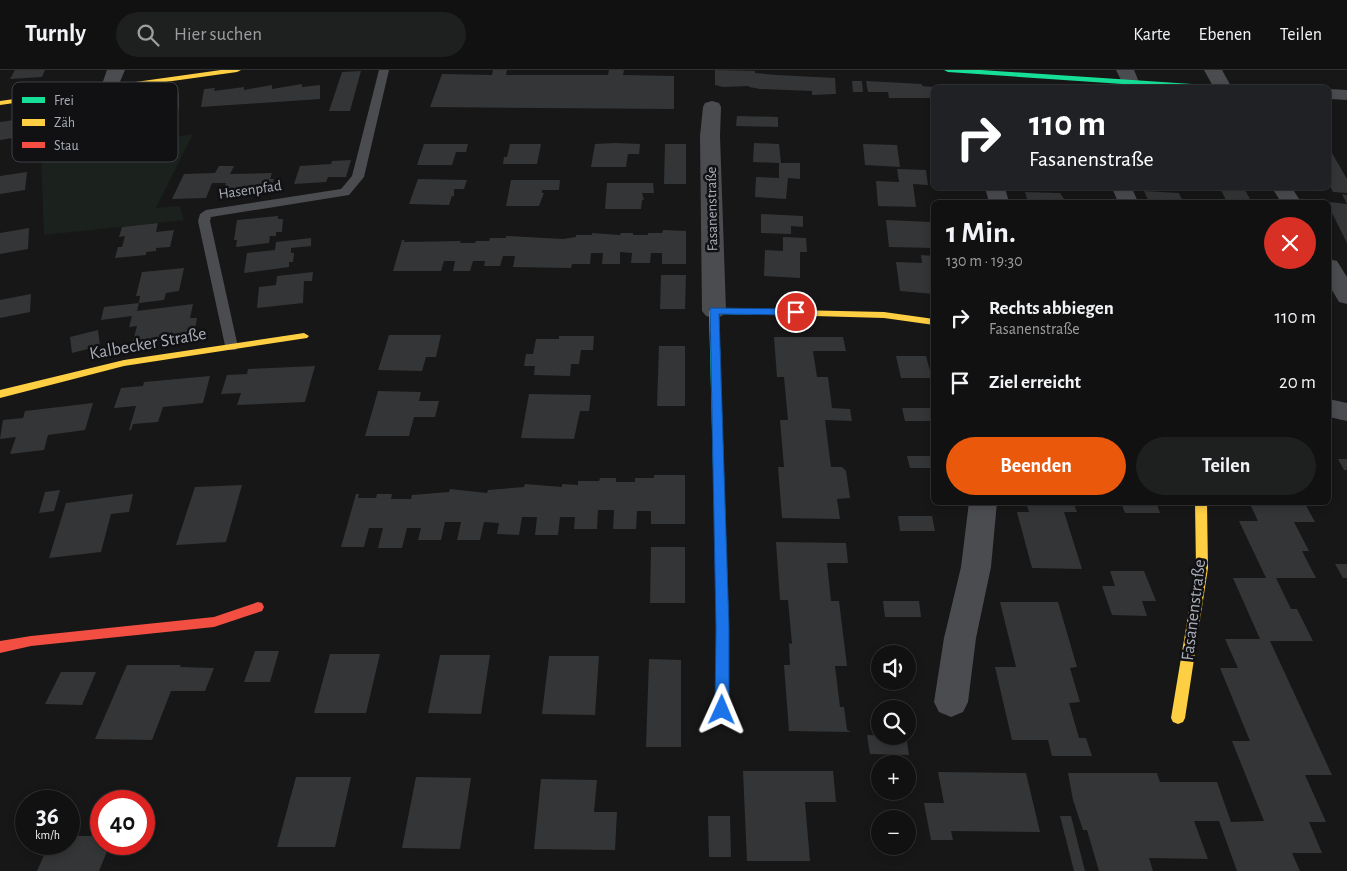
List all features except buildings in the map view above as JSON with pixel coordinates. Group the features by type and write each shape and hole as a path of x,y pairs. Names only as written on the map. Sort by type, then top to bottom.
{"street":[{"path":"95,82 113,78 238,70"},
{"path":"948,70 1127,76 1199,85"},
{"path":"1213,70 1221,85"},
{"path":"1331,94 1347,95"},
{"name":"Fasanenstraße","path":"712,107 710,136 722,628 722,710"},
{"path":"1331,269 1347,297"},
{"path":"714,311 884,316 931,322"},
{"name":"Kalbecker Straße","path":"0,394 124,363 304,336"},
{"path":"1331,408 1347,412"},
{"path":"951,702 960,638 976,567 983,505"},
{"name":"Fasanenstraße","path":"1178,718 1202,568 1201,505"},
{"path":"0,647 30,641 214,622 258,606"}],"lane":[{"path":"344,192 358,177 384,70"},
{"name":"Hasenpfad","path":"231,347 204,221 206,214 344,192"}],"shaded area":[{"path":"193,134 156,208 180,206 184,220 44,235 41,162 178,162 178,136"}],"traffic: fast":[{"path":"948,70 1176,85"},
{"path":"722,710 723,628 714,311 751,312"}],"traffic: slow":[{"path":"151,82 237,70"},
{"path":"0,103 12,101"},
{"path":"751,312 884,315 931,322"},
{"path":"0,394 124,363 304,336"},
{"path":"1178,718 1202,568 1201,505"}],"traffic: jam":[{"path":"0,647 31,641 214,622 258,607"}],"route":[{"path":"722,710 722,628 716,454 714,311 796,312"}]}
